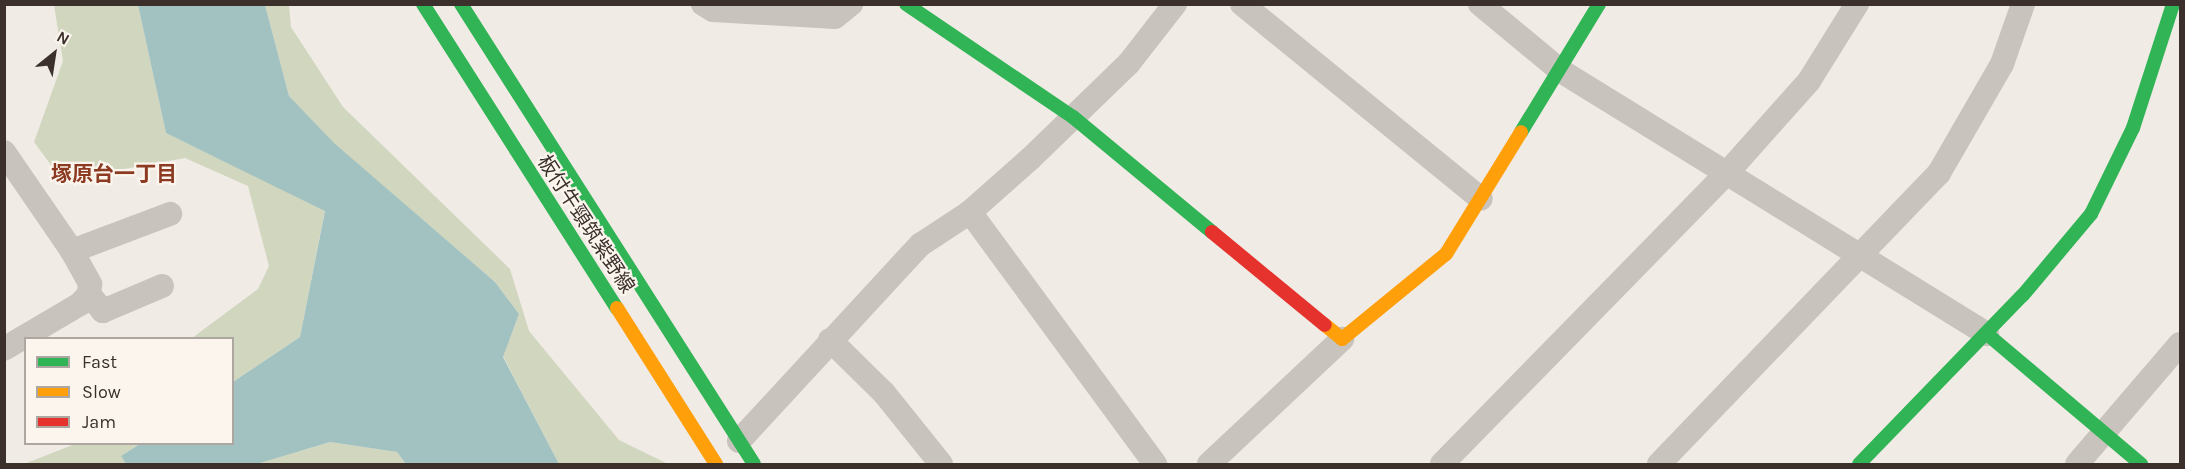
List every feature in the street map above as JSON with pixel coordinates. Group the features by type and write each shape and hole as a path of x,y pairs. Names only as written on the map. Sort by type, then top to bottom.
{"street":[{"name":"板付牛頸筑紫野線","path":"423,4 716,465"},
{"name":"板付牛頸筑紫野線","path":"461,4 754,465"},
{"path":"703,4 713,10 835,17 851,4"},
{"path":"906,4 1073,117 1342,339"},
{"path":"739,441 920,244 970,212 1073,117 1129,63 1175,4"},
{"path":"1242,4 1481,199"},
{"path":"1480,4 1562,71 1987,334 2141,465"},
{"path":"1209,465 1342,339 1446,254 1562,71 1599,4"},
{"path":"1442,465 1727,173 1809,81 1857,4"},
{"path":"1659,465 1861,257 1939,173 2002,64 2023,4"},
{"path":"1859,465 1987,334 2091,214 2133,128 2173,4"},
{"path":"4,152 72,251 90,284 88,294 80,304 25,337"},
{"path":"970,212 1155,465"},
{"path":"72,251 170,214"},
{"path":"88,294 103,311 162,286"},
{"path":"4,350 24,338"},
{"path":"830,340 884,393 941,465"},
{"path":"2077,465 2181,344"}],"green space":[{"path":"54,5 138,5 166,133 325,210 300,337 234,381 234,337 193,337 258,289 269,266 248,186 185,158 62,180 34,142 63,61"},
{"path":"265,5 289,5 291,27 343,107 510,269 529,331 619,440 668,464 559,464 503,356 519,314 495,282 333,143 289,96"},
{"path":"330,442 397,452 406,464 257,464"},
{"path":"72,445 138,445 121,456 126,464 24,464"}],"water":[{"path":"138,5 265,5 289,96 334,143 495,282 519,314 503,357 559,464 406,464 397,452 330,442 257,464 126,464 121,456 138,445 234,445 234,381 300,337 325,211 166,133"}],"traffic: fast":[{"path":"423,4 617,308"},
{"path":"461,4 754,464"},
{"path":"906,4 1073,117 1212,232"},
{"path":"1521,132 1599,4"},
{"path":"1859,464 2023,295 2091,214 2133,128 2173,4"},
{"path":"1987,334 2141,464"}],"traffic: slow":[{"path":"1325,325 1342,339 1446,254 1521,132"},
{"path":"617,308 716,464"}],"traffic: jam":[{"path":"1212,232 1325,325"}],"district":[{"name":"塚原台一丁目","path":"114,174"}]}
